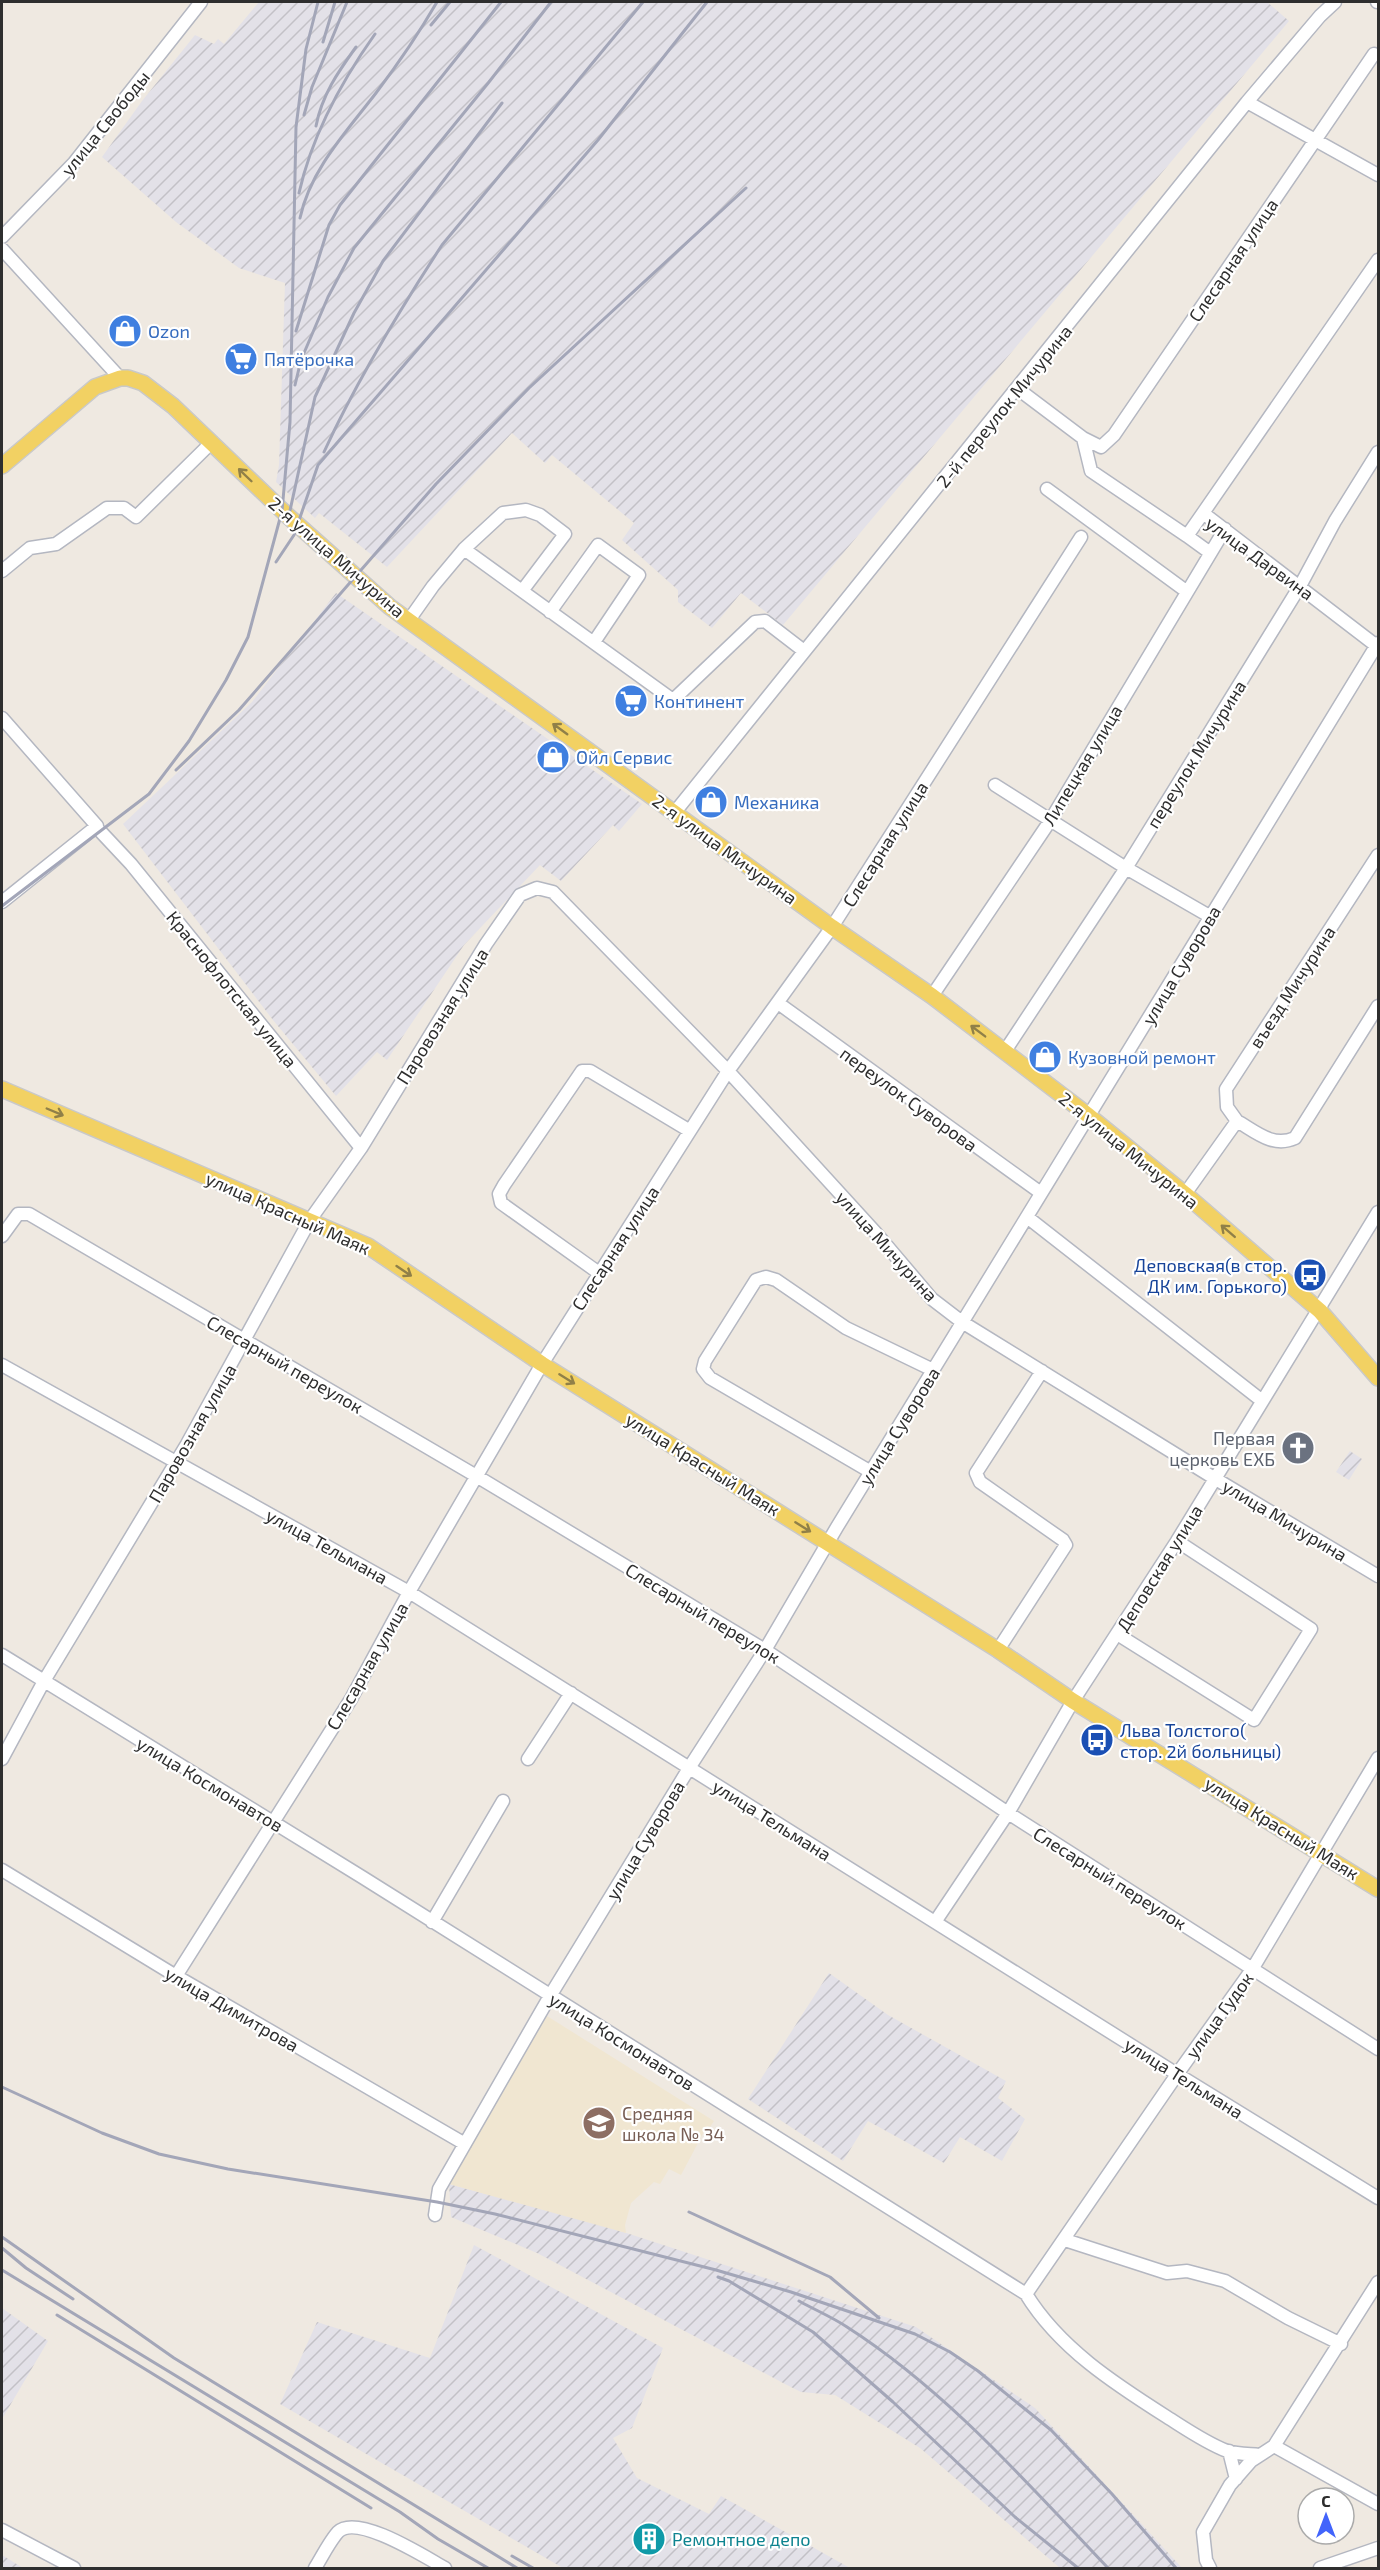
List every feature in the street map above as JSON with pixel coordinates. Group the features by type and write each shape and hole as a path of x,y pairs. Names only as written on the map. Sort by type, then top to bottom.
{"main road":[{"name":"2-я улица Мичурина","path":"120,378 136,380 149,387 363,585 832,927 932,996 1089,1116 1185,1194 1320,1311 1378,1378"},
{"path":"2,466 95,387 120,378"},
{"name":"улица Красный Маяк","path":"2,1089 368,1246 542,1364 998,1650 1073,1701 1378,1889"}],"street":[{"name":"улица Свободы","path":"2,237 74,163 201,2"},
{"name":"2-й переулок Мичурина","path":"675,812 1247,102 1320,16 1335,2"},
{"name":"Слесарная улица","path":"1083,438 1101,447 1114,435 1374,54"},
{"path":"1247,102 1378,175"},
{"path":"2,249 120,378"},
{"path":"1203,513 1378,260"},
{"path":"1018,389 1083,438"},
{"name":"улица Дарвина","path":"1083,438 1091,471 1187,536 1203,513 1378,645"},
{"path":"2,572 30,548 56,544 106,508 115,506 124,508 136,517 211,443"},
{"name":"переулок Мичурина","path":"1005,1051 1126,868 1300,586 1335,521 1378,452"},
{"path":"1047,489 1186,591"},
{"path":"409,620 433,586 464,549 503,513 526,510 540,515 565,534 522,591"},
{"name":"Липецкая улица","path":"932,996 1050,820 1209,552 1225,529"},
{"path":"1187,536 1209,552"},
{"name":"Слесарная улица","path":"176,1976 351,1700 409,1592 542,1364 599,1273 728,1071 832,927 1081,537"},
{"path":"550,612 598,545 639,575 594,642"},
{"path":"464,549 673,700 755,622 765,621 804,651"},
{"name":"улица Суворова","path":"435,2215 439,2189 550,1996 689,1768 765,1650 827,1542 1378,645"},
{"name":"Краснофлотская улица","path":"2,718 131,864 361,1148"},
{"path":"995,785 1126,868 1211,917"},
{"path":"2,902 99,829"},
{"name":"въезд Мичурина","path":"1237,1121 1227,1107 1226,1089 1378,855"},
{"name":"Паровозная улица","path":"2,1759 44,1681 177,1462 310,1220 361,1148 486,944 520,895 537,888 553,892"},
{"name":"улица Мичурина","path":"553,892 728,1071 876,1233 932,1299 962,1322 1214,1478 1378,1576"},
{"name":"переулок Суворова","path":"778,1003 1041,1193"},
{"path":"1185,1194 1237,1121 1275,1142 1285,1142 1295,1137 1378,1006"},
{"path":"599,1273 501,1203 499,1194 504,1185 582,1071 590,1071 690,1131"},
{"name":"Деповская улица","path":"935,1922 1008,1813 1073,1701 1176,1541 1261,1400 1320,1311 1378,1212"},
{"name":"Слесарный переулок","path":"2,1236 18,1214 29,1214 478,1477 765,1650 1008,1813 1378,2049"},
{"path":"1027,1217 1261,1400"},
{"path":"871,1472 710,1378 703,1369 705,1361 756,1280 766,1278 776,1280 846,1328 933,1370"},
{"name":"улица Тельмана","path":"2,1365 409,1592 1378,2198"},
{"path":"998,1650 1066,1545 1064,1540 980,1482 976,1473 1042,1371"},
{"path":"1117,1634 1254,1720 1311,1629 1176,1541"},
{"name":"улица Космонавтов","path":"2,1655 1026,2294 1041,2317 1079,2355 1146,2403 1197,2435 1229,2451 1259,2455"},
{"path":"528,1759 571,1693"},
{"name":"улица Гудок","path":"1026,2294 1253,1968 1378,1758"},
{"path":"432,1922 503,1801"},
{"name":"улица Димитрова","path":"2,1870 176,1976 465,2144"},
{"path":"1065,2240 1167,2273 1187,2271 1225,2281 1288,2318 1341,2344"},
{"path":"1210,2568 1206,2560 1203,2532 1236,2479 1251,2461 1274,2446 1341,2344 1378,2282"},
{"path":"1274,2446 1378,2504"},
{"path":"1229,2451 1236,2479"},
{"path":"315,2568 339,2531 353,2526 399,2542 445,2568"},
{"path":"2,2530 74,2568"},
{"path":"1320,2568 1378,2548"}],"shaded area":[{"path":"259,2 1267,2 1289,21 783,625 741,593 712,628 678,602 678,590 622,540 634,523 552,455 545,463 512,433 387,567 319,513 315,518 276,482 279,465 285,283 239,268 176,222 102,157 142,101 195,35 214,44 218,39 224,44"},
{"path":"336,593 642,804 619,831 613,825 561,881 540,865 464,945 387,1060 377,1052 336,1096 273,1020 123,824 252,702"},
{"path":"1350,1451 1362,1459 1349,1480 1336,1472"},
{"path":"829,1973 888,2015 1006,2081 998,2098 1025,2119 1002,2161 960,2137 944,2163 868,2121 843,2161 748,2099"},
{"name":"Средняя школа № 34","path":"547,2016 714,2121 710,2127 707,2126 681,2175 669,2169 660,2184 654,2182 631,2203 625,2225 626,2233 449,2184"},
{"path":"449,2184 611,2228 916,2327 1035,2408 1182,2568 1060,2568 920,2448 835,2395 801,2392 537,2253 451,2217"},
{"path":"474,2245 663,2348 632,2428 613,2438 637,2478 709,2514 721,2496 850,2568 563,2568 280,2404 317,2322 430,2358"},
{"path":"2,2308 48,2341 2,2419"},
{"path":"2,2555 23,2568 2,2568"}],"railway":[{"path":"2,906 149,794 189,741 226,680 248,637 282,511 290,422 296,127 306,49 318,2"},
{"path":"323,42 335,2"},
{"path":"304,115 312,87 347,2"},
{"path":"300,218 305,200 321,167 400,60 437,2"},
{"path":"431,25 450,2"},
{"path":"296,331 329,225 340,205 501,2"},
{"path":"295,385 301,360 328,297 354,248 551,2"},
{"path":"324,452 379,346 442,245 643,2"},
{"path":"276,562 294,535 318,465 598,140 707,2"},
{"path":"299,193 312,150 329,110 339,90 375,34"},
{"path":"316,126 327,94 356,47"},
{"path":"289,515 315,397 354,313 383,261 502,103"},
{"path":"176,770 239,710 436,484 529,388 746,188"},
{"path":"2,2087 102,2133 159,2154 228,2169 437,2202 495,2214 716,2270 791,2292 915,2334 950,2352 978,2371 1051,2430 1112,2494 1176,2568"},
{"path":"689,2212 830,2277 879,2318"},
{"path":"2,2237 174,2358 517,2568"},
{"path":"2,2248 26,2268 73,2299"},
{"path":"2,2270 488,2568"},
{"path":"718,2277 729,2281 813,2332 893,2402 1015,2517 1078,2568"},
{"path":"799,2301 847,2327 884,2352 919,2380 985,2440 1108,2568"},
{"path":"57,2315 371,2508"},
{"path":"512,2556 533,2568"}],"place":[{"name":"Ozon","path":"125,331"},
{"name":"Пятёрочка","path":"241,359"},
{"name":"Континент","path":"631,701"},
{"name":"Ойл Сервис","path":"553,757"},
{"name":"Механика","path":"711,802"},
{"name":"Кузовной ремонт","path":"1045,1057"},
{"name":"Деповская(в стор. ДК им. Горького)","path":"1310,1275"},
{"name":"Первая церковь ЕХБ","path":"1298,1448"},
{"name":"Льва Толстого( стор. 2й больницы)","path":"1097,1740"},
{"name":"Средняя школа № 34","path":"599,2123"},
{"name":"Ремонтное депо","path":"649,2539"}]}
